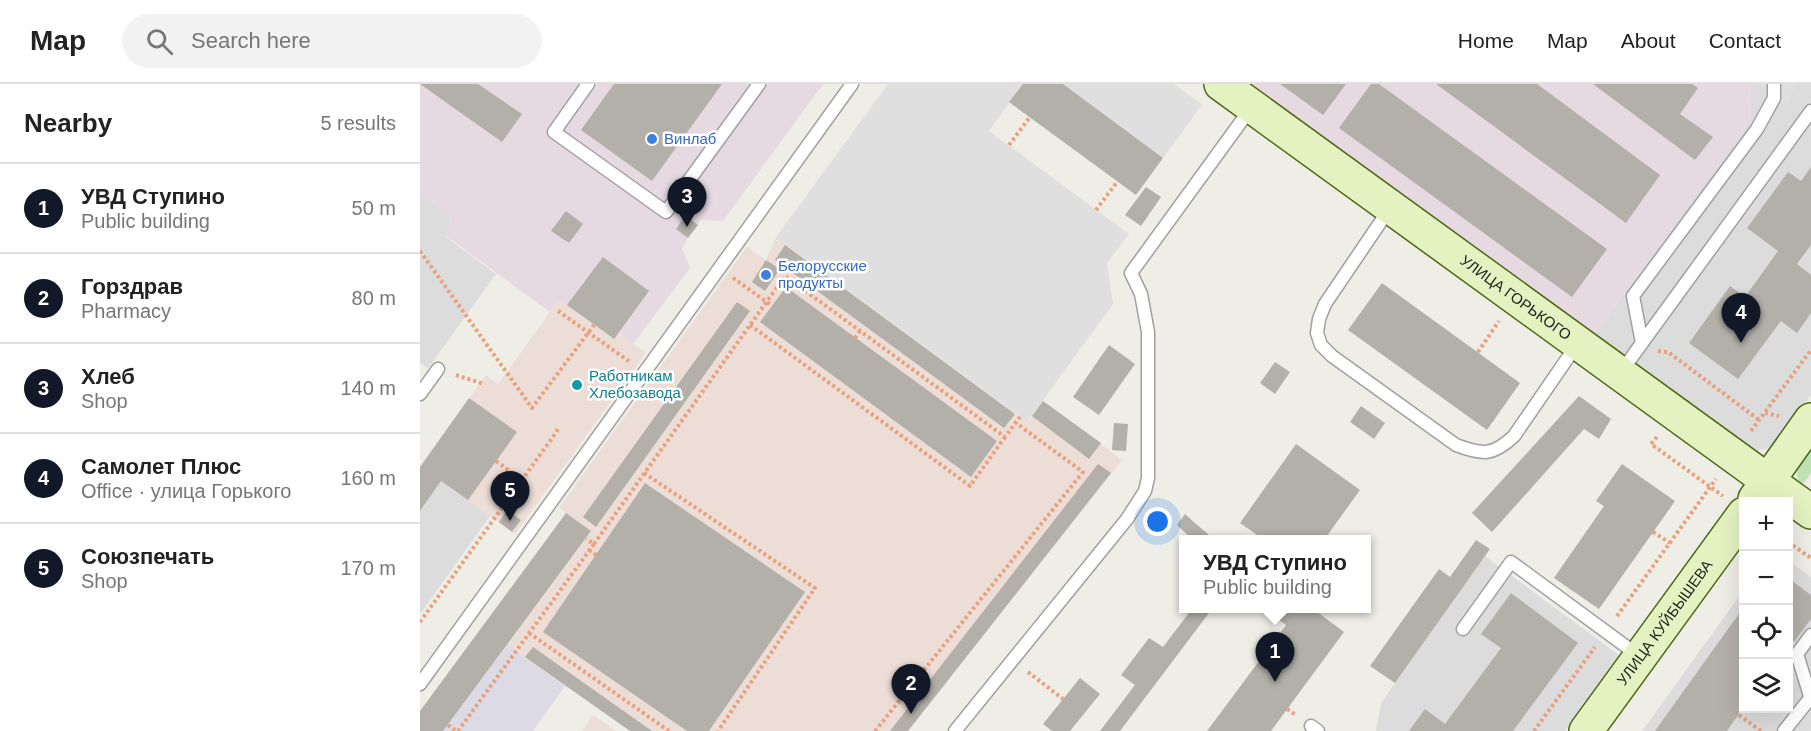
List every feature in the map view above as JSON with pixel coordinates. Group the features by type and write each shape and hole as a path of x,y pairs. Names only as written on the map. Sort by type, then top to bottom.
{"street":[{"name":"УЛИЦА ГОРЬКОГО","path":"1221,84 1578,343 1633,355 1733,455 1748,497"},
{"name":"УЛИЦА КУЙБЫШЕВА","path":"1749,497 1811,420"},
{"name":"УЛИЦА ГОРЬКОГО","path":"1793,508 1811,512"},
{"name":"УЛИЦА КУЙБЫШЕВА","path":"1586,731 1640,657 1739,511"}],"lane":[{"path":"588,84 554,132 666,212 759,84"},
{"path":"420,684 852,84"},
{"path":"1633,355 1633,297 1757,129 1774,98 1774,84"},
{"path":"956,731 1126,519 1145,491 1148,478 1148,332 1141,294 1131,273 1252,107"},
{"path":"1633,355 1811,111"},
{"path":"1390,207 1325,304 1319,319 1317,333 1321,345 1349,370 1456,445 1473,452 1487,453 1502,447 1514,436 1578,343"},
{"path":"420,394 438,369"},
{"path":"1463,629 1511,562 1640,657"},
{"path":"1784,731 1810,696 1797,654 1811,635"}],"path":[{"path":"1009,146 1030,117"},
{"path":"1096,210 1117,182"},
{"path":"420,251 531,408 594,325"},
{"path":"719,268 771,306"},
{"path":"448,725 457,731 785,276 1005,437"},
{"path":"558,311 630,362"},
{"path":"1478,352 1501,319"},
{"path":"750,325 970,486 985,462 1020,417"},
{"path":"855,338 860,331"},
{"path":"1534,731 1811,350"},
{"path":"1633,355 1668,352 1759,420"},
{"path":"438,369 484,384"},
{"path":"825,380 829,373"},
{"path":"925,389 929,382"},
{"path":"875,731 1083,472 1016,423"},
{"path":"895,430 899,424"},
{"path":"420,621 559,427"},
{"path":"1657,436 1651,444 1711,487 1745,497"},
{"path":"496,461 522,480"},
{"path":"644,473 814,588 717,731"},
{"path":"1653,532 1670,543"},
{"path":"586,539 594,544"},
{"path":"1793,545 1811,558"},
{"path":"589,550 596,555"},
{"path":"529,633 669,731"},
{"path":"1013,660 1063,699"},
{"path":"756,663 761,666"},
{"path":"1739,715 1761,731"}],"shaded area":[{"path":"420,84 823,84 723,221 701,220 682,248 690,268 633,344 619,333 614,339 559,300 550,312 446,236 451,215 420,193"},
{"path":"888,84 1023,84 989,131 1129,234 1107,263 1113,304 1027,422 776,237"},
{"path":"1063,84 1174,84 1202,105 1163,158"},
{"path":"1249,84 1751,84 1749,121 1594,335"},
{"path":"1751,84 1759,84 1786,104 1795,84 1811,84 1811,395 1774,444 1766,449 1756,450 1745,445 1594,335 1749,121"},
{"path":"1759,84 1795,84 1786,104"},
{"path":"420,193 451,215 446,237 496,274 428,368 420,363"},
{"path":"776,237 1015,414 1028,422 1043,401 1122,460 908,731 630,731 507,645 591,532 559,508 747,247 766,260"},
{"path":"559,300 613,339 618,333 646,353 515,534 421,466 486,375 498,384"},
{"path":"420,466 490,516 420,614"},
{"path":"1485,556 1620,656 1565,731 1376,731 1381,703"},
{"path":"1793,564 1811,577 1811,731 1642,731 1739,597 1739,713 1793,713"},
{"path":"507,645 565,686 533,731 443,731"},
{"path":"593,715 616,731 582,731"}],"green space":[{"path":"1811,444 1811,473 1803,484 1798,480 1796,466"}],"building":[{"path":"420,84 478,84 522,114 502,142"},
{"path":"614,84 722,84 652,181 581,130"},
{"path":"1023,84 1063,84 1163,158 1136,195 1009,102"},
{"path":"1280,84 1346,84 1323,115"},
{"path":"1371,84 1379,84 1607,249 1572,297 1339,128"},
{"path":"1436,84 1537,84 1660,175 1626,223"},
{"path":"1593,84 1692,84 1698,88 1680,114 1713,137 1695,160"},
{"path":"1811,167 1811,245 1797,264 1811,275 1811,313 1797,333 1781,321 1738,379 1689,343 1730,286 1745,297 1778,251 1747,228 1788,172 1801,181"},
{"path":"1146,187 1161,197 1141,226 1125,215"},
{"path":"566,211 583,224 569,243 551,231"},
{"path":"685,216 698,225 688,238 676,229"},
{"path":"785,245 1015,414 1004,428 775,260"},
{"path":"603,257 649,291 614,339 567,305"},
{"name":"Белорусские продукты","path":"766,260 780,269 765,291 752,282"},
{"path":"1382,283 1520,383 1487,430 1348,330"},
{"path":"786,287 997,441 971,477 760,322"},
{"path":"737,302 750,311 596,527 583,517"},
{"path":"1109,345 1135,364 1099,415 1073,397"},
{"path":"1275,362 1290,372 1275,394 1260,383"},
{"path":"1579,396 1611,419 1599,439 1584,429 1492,532 1472,513"},
{"path":"469,398 517,432 468,500 441,481 420,511 420,467"},
{"path":"1043,401 1101,443 1089,459 1032,416"},
{"path":"1361,406 1385,423 1374,439 1350,422"},
{"path":"1114,423 1128,424 1126,451 1112,450"},
{"path":"1296,444 1360,490 1328,535 1257,535 1240,523"},
{"path":"1098,464 1111,473 908,731 890,731"},
{"path":"1622,464 1675,501 1599,609 1554,578 1604,506 1596,501"},
{"path":"645,483 805,592 709,731 687,731 543,632"},
{"path":"507,510 521,520 512,532 499,522"},
{"path":"566,513 591,531 443,731 420,731 420,711"},
{"path":"1185,514 1209,535 1188,535 1177,525"},
{"path":"1476,540 1490,549 1395,683 1370,666 1439,569 1450,577"},
{"path":"1793,582 1811,595 1811,619 1794,642"},
{"path":"1511,593 1578,643 1513,731 1409,731 1425,709 1445,724 1501,648 1481,634"},
{"path":"1189,613 1209,613 1120,731 1100,731 1135,685 1121,675 1149,638 1163,647"},
{"path":"1270,613 1318,613 1344,632 1271,731 1207,731 1286,625"},
{"path":"1739,614 1740,713 1727,731 1655,731"},
{"path":"533,647 652,731 630,731 525,657"},
{"path":"1080,678 1100,694 1070,731 1052,731 1043,724"}],"place":[{"name":"Винлаб","path":"652,139"},
{"name":"Хлеб","path":"687,227"},
{"name":"Белорусские продукты","path":"766,275"},
{"name":"Самолет Плюс","path":"1741,343"},
{"name":"Работникам Хлебозавода","path":"577,385"},
{"name":"Союзпечать","path":"510,521"},
{"name":"УВД Ступино","path":"1275,682"},
{"name":"Горздрав","path":"911,714"}]}
